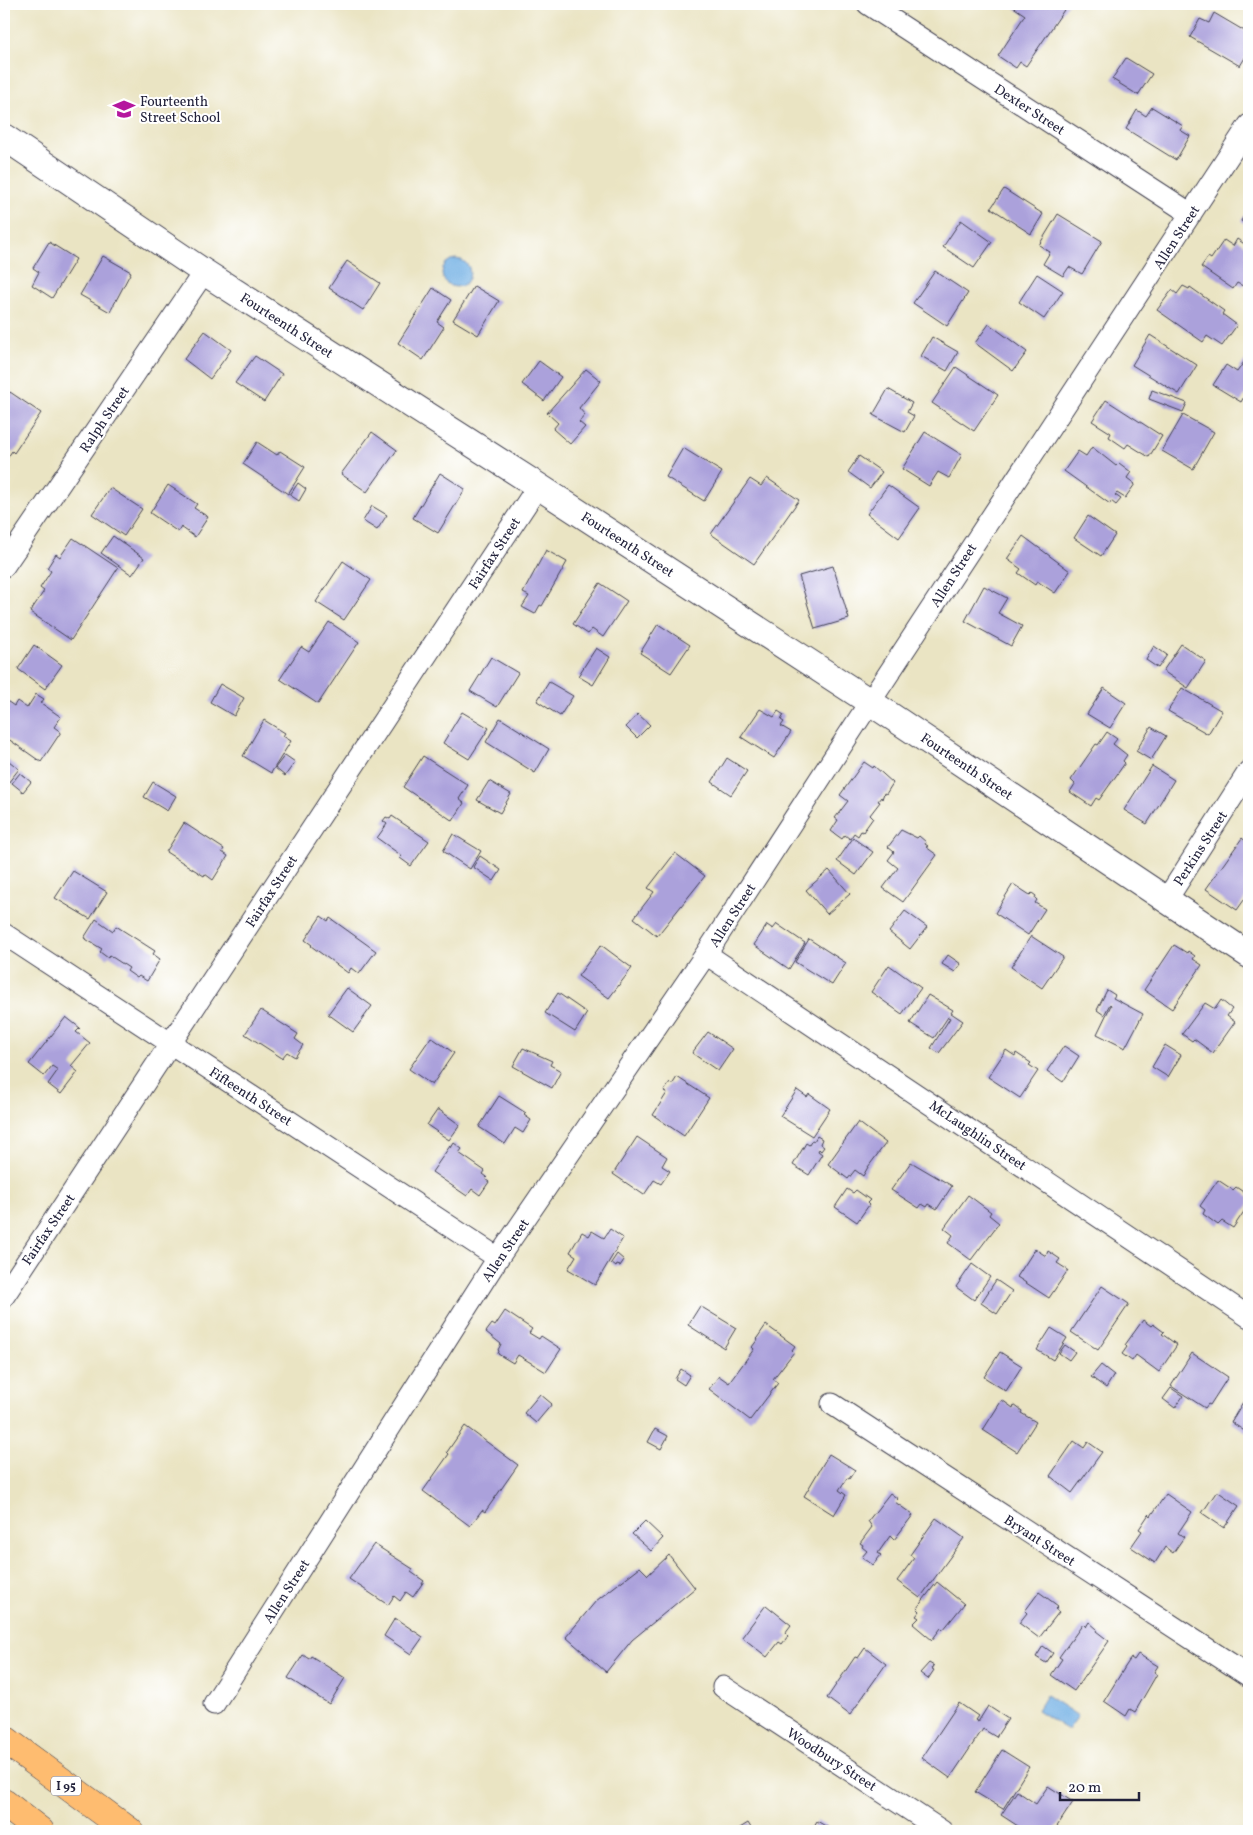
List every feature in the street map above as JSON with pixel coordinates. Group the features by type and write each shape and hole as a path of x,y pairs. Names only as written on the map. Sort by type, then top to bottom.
{"highway":[{"name":"I 95","path":"4,1739 129,1831"},
{"path":"4,1803 40,1831"}],"street":[{"name":"Dexter Street","path":"868,4 1192,214"},
{"name":"Allen Street","path":"214,1704 498,1258 706,954 1249,125"},
{"name":"Fourteenth Street","path":"4,138 204,272 870,702 1249,955"},
{"name":"Ralph Street","path":"4,566 204,272"},
{"name":"Fairfax Street","path":"4,1296 538,486"},
{"name":"Perkins Street","path":"1167,899 1249,772"},
{"name":"Fifteenth Street","path":"4,934 498,1258"},
{"name":"McLaughlin Street","path":"706,954 1249,1317"},
{"name":"Bryant Street","path":"832,1404 1249,1676"},
{"name":"Woodbury Street","path":"723,1687 942,1831"}],"water":[{"path":"456,259 466,263 470,273 466,283 456,287 446,283 442,273 446,263"},
{"path":"1046,1695 1078,1716 1068,1730 1037,1710"}],"building":[{"path":"1009,4 1068,4 1026,66 1020,62 1016,68 998,56 1025,15"},
{"path":"1214,13 1248,33 1246,36 1249,39 1249,51 1240,66 1190,37 1200,19 1209,23"},
{"path":"1126,58 1152,74 1138,95 1112,79"},
{"path":"1152,107 1183,126 1180,130 1190,136 1176,160 1126,129 1137,110 1146,116"},
{"path":"1004,189 1043,214 1031,234 991,208"},
{"path":"1249,207 1249,226 1241,221"},
{"path":"1058,214 1102,241 1082,274 1069,267 1063,276 1043,264 1050,252 1039,245"},
{"path":"961,220 992,242 974,268 943,247"},
{"path":"1237,239 1249,247 1246,255 1249,257 1249,262 1246,267 1249,269 1249,278 1243,286 1237,283 1233,289 1201,267 1208,257 1211,259 1224,240 1233,246"},
{"path":"49,242 76,259 52,298 32,285 39,272 33,268"},
{"path":"103,256 131,272 110,312 80,295"},
{"path":"347,261 380,283 363,310 329,288"},
{"path":"935,271 968,293 947,326 913,303"},
{"path":"1037,274 1063,291 1044,319 1019,302"},
{"path":"474,286 499,301 478,335 453,320"},
{"path":"1183,286 1189,289 1190,287 1224,311 1222,314 1237,325 1222,346 1207,336 1203,342 1157,310 1172,290 1177,294"},
{"path":"433,288 451,300 437,322 444,327 423,360 398,343"},
{"path":"989,324 1027,352 1013,371 975,343"},
{"path":"205,331 231,350 210,379 184,359"},
{"path":"1150,335 1197,365 1179,394 1132,365"},
{"path":"932,337 958,352 947,371 921,356"},
{"path":"255,356 282,374 264,402 235,383"},
{"path":"1246,359 1249,361 1249,370 1245,377 1249,380 1249,388 1241,402 1213,385 1226,365 1237,372"},
{"path":"539,361 561,377 544,401 522,384"},
{"path":"956,367 998,395 974,431 932,403"},
{"path":"586,369 601,381 579,408 585,415 579,422 585,427 570,444 553,429 558,423 547,413"},
{"path":"888,389 912,403 907,412 914,416 905,432 873,415"},
{"path":"1152,390 1187,403 1183,412 1149,399"},
{"path":"10,392 41,413 14,453 12,451 4,463 4,400"},
{"path":"1106,400 1162,436 1149,457 1128,444 1125,448 1109,437 1111,433 1092,421"},
{"path":"1183,415 1214,432 1193,469 1162,451"},
{"path":"372,432 397,450 367,492 341,474"},
{"path":"925,432 962,455 949,478 938,472 929,486 902,469"},
{"path":"257,442 277,455 280,451 305,467 288,494 243,464"},
{"path":"1092,447 1116,466 1119,463 1131,472 1127,478 1135,484 1125,498 1117,493 1115,495 1121,499 1116,505 1111,501 1110,504 1064,471 1078,451 1086,456"},
{"path":"683,448 722,472 704,501 666,477"},
{"path":"859,456 882,472 870,488 848,472"},
{"path":"440,473 465,489 438,533 413,518"},
{"path":"767,478 799,500 754,564 711,534 750,479 761,486"},
{"path":"298,483 306,489 299,501 290,495"},
{"path":"168,485 197,504 194,508 208,517 195,537 181,527 178,532 150,513"},
{"path":"888,485 920,508 899,538 867,514"},
{"path":"110,488 142,509 124,536 92,514"},
{"path":"372,506 387,515 377,530 363,521"},
{"path":"1088,516 1115,535 1101,556 1074,538"},
{"path":"113,536 144,558 132,575 101,553"},
{"path":"1023,536 1070,571 1055,593 1037,581 1035,585 1018,573 1021,569 1007,559"},
{"path":"73,538 118,568 71,640 30,612 44,591 40,588 51,571 47,568 56,554 60,557"},
{"path":"546,550 567,562 542,606 540,605 535,614 522,607 529,596 523,593"},
{"path":"343,561 371,580 344,620 316,602"},
{"path":"833,566 849,619 815,629 799,576"},
{"path":"600,583 627,601 603,637 592,629 588,634 573,624"},
{"path":"984,586 1007,598 998,613 1022,626 1011,646 965,621"},
{"path":"329,622 359,642 318,704 280,679 301,647 309,652"},
{"path":"658,624 690,645 671,673 640,653"},
{"path":"1181,644 1206,661 1188,688 1163,671"},
{"path":"34,645 62,665 45,689 18,669"},
{"path":"1154,646 1167,655 1158,668 1146,660"},
{"path":"596,648 610,657 593,685 578,676"},
{"path":"491,657 518,673 497,707 470,691"},
{"path":"549,682 573,696 560,716 537,701"},
{"path":"220,684 244,698 234,716 210,702"},
{"path":"1104,688 1126,703 1110,728 1087,714"},
{"path":"1182,688 1222,711 1208,734 1168,711"},
{"path":"36,694 44,699 41,703 61,717 54,727 61,732 41,762 4,736 4,699 14,706 17,701 27,708"},
{"path":"760,709 774,717 778,711 784,715 781,720 784,722 781,726 791,732 774,758 741,737"},
{"path":"462,712 489,728 469,759 443,743"},
{"path":"638,714 650,725 637,738 626,727"},
{"path":"500,718 549,749 535,773 486,742"},
{"path":"264,720 285,733 283,736 291,741 271,773 243,756"},
{"path":"1151,727 1166,736 1151,760 1136,751"},
{"path":"1107,732 1117,739 1113,744 1127,755 1123,761 1125,763 1099,800 1096,798 1091,806 1070,792 1075,784 1071,780 1096,744 1098,745"},
{"path":"285,755 295,762 285,776 275,768"},
{"path":"423,756 468,785 459,799 464,803 453,821 403,787"},
{"path":"4,757 19,769 8,783 4,779"},
{"path":"727,758 747,771 731,795 712,782"},
{"path":"864,762 873,768 874,766 893,783 886,794 884,793 882,799 881,797 878,801 880,802 870,815 873,818 863,832 861,831 858,836 854,833 850,839 845,835 842,839 831,831 838,820 835,818 848,801 840,795"},
{"path":"1152,766 1174,780 1147,824 1124,810"},
{"path":"20,773 31,782 23,792 12,783"},
{"path":"489,781 511,794 500,813 477,800"},
{"path":"153,782 176,796 167,811 144,797"},
{"path":"392,816 429,841 411,866 400,858 402,856 377,838 387,824 383,821 386,817 390,819"},
{"path":"184,823 224,849 222,852 228,856 213,880 166,852"},
{"path":"901,830 917,838 919,836 926,842 925,844 928,846 926,847 937,855 903,902 883,888 898,868 888,860 894,852 888,847"},
{"path":"453,834 481,851 470,869 443,851"},
{"path":"853,838 873,852 856,875 837,861"},
{"path":"1242,838 1249,844 1249,893 1237,910 1206,889"},
{"path":"675,853 705,876 657,936 634,918 654,892 648,888"},
{"path":"480,856 501,870 494,881 473,867"},
{"path":"829,870 850,894 827,914 806,890"},
{"path":"73,871 107,892 90,919 55,898"},
{"path":"1013,884 1030,895 1032,893 1036,896 1037,900 1035,903 1045,909 1028,935 995,913"},
{"path":"905,911 927,927 910,949 889,932"},
{"path":"321,916 328,921 330,918 376,951 359,974 351,968 348,973 305,940"},
{"path":"96,919 113,931 116,926 155,951 153,954 160,959 147,981 139,976 137,978 127,971 129,968 109,955 108,958 100,952 102,949 84,938"},
{"path":"777,924 805,943 789,969 754,945 767,925 773,929"},
{"path":"1031,936 1063,957 1042,988 1011,967"},
{"path":"809,939 846,963 832,985 795,962"},
{"path":"601,945 632,968 609,998 578,976"},
{"path":"1174,945 1195,956 1193,959 1202,965 1172,1009 1144,990"},
{"path":"948,955 961,964 955,972 942,964"},
{"path":"889,965 921,988 902,1014 871,992"},
{"path":"347,988 372,1006 353,1032 328,1014"},
{"path":"1107,990 1115,995 1113,998 1143,1014 1125,1048 1097,1034 1111,1005 1104,1015 1097,1010"},
{"path":"558,993 587,1013 575,1032 545,1013"},
{"path":"928,995 953,1010 951,1013 963,1021 939,1053 931,1048 950,1018 948,1017 934,1038 910,1023"},
{"path":"1221,1000 1232,1009 1227,1016 1235,1022 1213,1053 1194,1039 1192,1041 1182,1034 1205,1003 1215,1009"},
{"path":"261,1010 298,1034 295,1039 303,1045 295,1057 287,1052 282,1058 245,1034"},
{"path":"66,1017 80,1028 76,1032 90,1043 71,1066 78,1072 61,1094 48,1084 58,1070 52,1066 44,1076 29,1064"},
{"path":"708,1032 733,1049 718,1071 692,1053"},
{"path":"431,1037 454,1053 432,1085 409,1069"},
{"path":"1165,1045 1181,1055 1168,1077 1152,1067"},
{"path":"1064,1046 1079,1056 1063,1082 1047,1071"},
{"path":"523,1048 552,1061 550,1065 561,1071 552,1088 513,1066"},
{"path":"1006,1050 1015,1056 1016,1053 1031,1063 1029,1065 1038,1071 1020,1098 988,1077"},
{"path":"677,1077 709,1098 684,1136 653,1115 667,1093 664,1091 670,1083 672,1085"},
{"path":"797,1090 807,1097 809,1094 830,1109 812,1136 780,1116"},
{"path":"499,1096 526,1113 524,1115 531,1120 523,1133 515,1128 505,1144 479,1127"},
{"path":"438,1109 460,1125 449,1140 427,1125"},
{"path":"858,1122 886,1143 863,1176 855,1170 848,1179 828,1164"},
{"path":"817,1136 822,1139 820,1144 824,1147 821,1151 819,1149 818,1151 822,1154 809,1175 793,1165 806,1143 809,1145"},
{"path":"637,1137 667,1157 662,1166 670,1171 661,1184 654,1180 644,1195 613,1174"},
{"path":"454,1143 462,1149 459,1153 485,1171 483,1174 489,1182 480,1195 472,1189 467,1196 432,1172"},
{"path":"911,1162 952,1186 937,1209 929,1204 927,1207 922,1204 919,1208 891,1190"},
{"path":"1218,1180 1233,1190 1236,1187 1249,1196 1249,1204 1233,1228 1222,1221 1218,1225 1203,1214 1205,1210 1200,1206"},
{"path":"847,1189 853,1193 856,1190 870,1200 867,1203 869,1205 857,1222 835,1207"},
{"path":"968,1195 991,1212 989,1215 999,1223 971,1260 948,1243 953,1235 944,1228"},
{"path":"610,1229 623,1238 595,1285 568,1269 576,1256 570,1252 582,1232 589,1236 592,1231 604,1238"},
{"path":"1035,1249 1046,1256 1048,1251 1060,1259 1057,1263 1068,1270 1049,1298 1017,1277"},
{"path":"617,1254 624,1260 620,1266 617,1265 616,1267 611,1263"},
{"path":"972,1264 990,1277 974,1300 956,1287"},
{"path":"996,1280 1012,1291 997,1314 981,1303"},
{"path":"1102,1286 1129,1304 1098,1350 1071,1332"},
{"path":"700,1306 736,1328 724,1348 688,1325"},
{"path":"505,1311 532,1329 529,1333 539,1339 541,1336 561,1349 546,1372 518,1355 513,1363 498,1354 501,1344 486,1332 492,1324 495,1326"},
{"path":"1143,1320 1164,1332 1162,1334 1177,1345 1159,1372 1136,1355 1132,1361 1122,1354 1127,1347 1125,1345"},
{"path":"766,1325 795,1346 792,1350 794,1352 773,1379 778,1383 750,1420 709,1389 719,1376 729,1383 754,1349 752,1347"},
{"path":"1051,1328 1067,1338 1053,1360 1037,1350"},
{"path":"1065,1345 1075,1352 1069,1360 1059,1353"},
{"path":"1000,1352 1022,1366 1006,1391 984,1377"},
{"path":"1192,1353 1228,1377 1210,1405 1208,1404 1205,1408 1171,1386"},
{"path":"1101,1365 1114,1375 1106,1388 1091,1377"},
{"path":"681,1369 690,1375 684,1385 675,1379"},
{"path":"1171,1388 1183,1396 1175,1408 1163,1399"},
{"path":"540,1394 552,1404 536,1423 524,1413"},
{"path":"1002,1400 1013,1408 1014,1405 1022,1411 1021,1413 1036,1422 1017,1452 983,1430"},
{"path":"1243,1402 1249,1406 1249,1434 1231,1422"},
{"path":"465,1426 518,1465 485,1512 482,1510 470,1526 423,1491 449,1454 447,1452"},
{"path":"655,1429 668,1436 661,1449 648,1442"},
{"path":"1074,1441 1084,1448 1088,1442 1102,1452 1072,1493 1050,1476"},
{"path":"829,1454 855,1470 839,1490 846,1495 834,1515 804,1496"},
{"path":"1217,1491 1239,1506 1224,1528 1202,1513"},
{"path":"890,1493 898,1499 895,1502 913,1515 894,1540 890,1536 878,1553 881,1555 873,1565 862,1557 867,1551 860,1543 872,1527 868,1521"},
{"path":"1166,1494 1192,1512 1178,1533 1184,1537 1173,1553 1165,1547 1155,1563 1131,1547 1142,1531 1139,1529 1149,1514 1151,1516"},
{"path":"936,1518 964,1538 920,1598 897,1581 914,1558 910,1555"},
{"path":"645,1521 663,1538 651,1551 632,1534"},
{"path":"374,1544 413,1569 411,1572 424,1581 413,1597 406,1592 400,1601 394,1596 388,1605 349,1579"},
{"path":"669,1555 695,1588 632,1640 606,1672 566,1637 596,1601 640,1567 648,1575"},
{"path":"937,1582 964,1604 943,1630 941,1628 932,1640 913,1624 919,1618 916,1616 920,1611 917,1608"},
{"path":"1039,1592 1058,1606 1055,1609 1059,1612 1039,1638 1019,1623"},
{"path":"766,1605 791,1625 785,1633 788,1636 782,1644 779,1642 767,1657 742,1637"},
{"path":"395,1618 423,1637 411,1654 384,1636"},
{"path":"1089,1622 1097,1629 1096,1631 1109,1641 1074,1691 1051,1675 1062,1659 1059,1657 1083,1624 1086,1627"},
{"path":"1043,1646 1053,1653 1046,1663 1036,1657"},
{"path":"865,1648 886,1664 850,1715 827,1698 855,1657 858,1658"},
{"path":"1138,1654 1158,1666 1154,1672 1157,1674 1135,1712 1130,1709 1126,1716 1104,1701 1131,1658 1134,1660"},
{"path":"303,1655 309,1659 311,1656 345,1678 329,1704 288,1678"},
{"path":"929,1663 934,1666 932,1669 934,1670 928,1679 920,1673"},
{"path":"959,1703 978,1716 975,1720 978,1722 988,1706 1008,1719 996,1737 983,1729 950,1778 922,1758"},
{"path":"1002,1750 1029,1767 1003,1809 975,1792"},
{"path":"1048,1786 1073,1802 1054,1831 1018,1831 1021,1828 1001,1815 1017,1791 1036,1804"},
{"path":"817,1821 834,1831 811,1831"},
{"path":"748,1823 753,1831 735,1831"}],"place":[{"name":"Fourteenth Street School","path":"124,109"}]}
